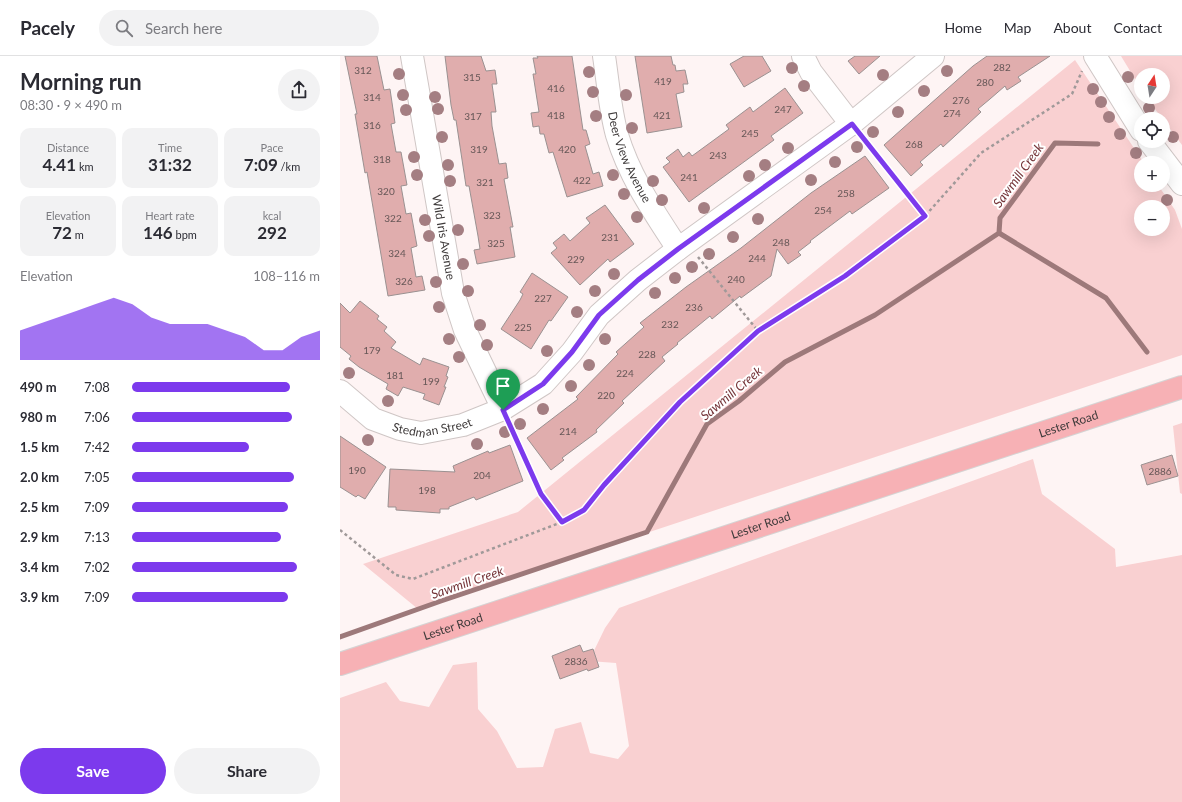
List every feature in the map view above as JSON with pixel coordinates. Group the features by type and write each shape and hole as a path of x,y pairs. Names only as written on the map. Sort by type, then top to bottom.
{"main road":[{"name":"Lester Road","path":"340,664 1182,386"}],"street":[{"name":"Wild Iris Avenue","path":"412,56 453,293 465,330 503,410"},
{"name":"Deer View Avenue","path":"604,56 617,134 633,177 649,206 682,246"},
{"path":"803,56 811,72 852,124"},
{"name":"Stedman Street","path":"340,391 373,419 400,429 421,433 463,425 503,410 543,384 572,352 599,315 682,246 852,124 933,56"},
{"path":"1088,61 1134,121"},
{"path":"1154,148 1182,184"}],"path":[{"path":"340,530 396,575 413,579 562,522 584,510 604,485 680,402 758,331 845,276 925,216 981,153 1072,94 1088,61"},
{"path":"852,124 925,216"},
{"path":"682,246 758,331"},
{"path":"503,410 541,494 562,522"}],"shaded area":[{"path":"1121,56 1182,56 1182,145 1170,129 1170,112 1157,112 1151,104 1170,104 1170,68 1134,68 1134,77"},
{"path":"1075,60 1139,156 1134,156 1134,192 1163,192 1168,200 1134,200 1134,236 1170,236 1170,203 1175,210 1182,229 1182,355 418,609 363,564 518,512"},
{"path":"1182,423 1182,494 1180,493 1173,426"},
{"path":"1033,459 1042,494 1115,549 1116,567 1182,555 1182,802 340,802 340,698 386,682 400,701 429,707 453,665 477,662 478,709 497,731 517,768 543,767 555,729 581,722 590,753 618,759 629,746 616,663 589,661 605,628 619,608"}],"building":[{"path":"345,56 377,56 384,90 390,89 395,123 391,124 396,152 401,152 407,185 401,186 406,214 411,213 417,246 411,248 416,277 422,276 425,290 388,296 367,172 365,173 355,114 357,114"},
{"path":"445,56 481,56 486,71 495,70 497,84 492,84 496,112 491,112 492,126 499,164 506,163 508,178 504,179 513,227 510,227 515,257 477,264 474,250 480,249 478,236 469,186 466,186 456,120 454,120 451,105"},
{"path":"537,56 572,56 583,130 586,130 590,144 585,146 593,174 599,172 603,186 567,197 553,152 549,153 544,134 540,134 539,126 533,127 531,113 539,112 533,74 536,74 533,58 538,58"},
{"path":"635,56 671,56 676,71 685,70 688,84 683,84 684,92 676,94 682,127 647,133"},
{"path":"744,56 762,56 771,71 744,87 730,64"},
{"path":"855,56 880,56 859,74 848,61"},
{"path":"987,56 1050,56 1018,77 1021,81 1007,90 1005,86 978,109 981,112 943,147 941,144 920,162 923,165 911,176 884,145 973,66"},
{"path":"785,88 803,113 771,136 774,140 689,202 663,167 670,162 666,158 678,149 683,157 689,152 692,156 729,129 726,125 750,107 753,112"},
{"path":"865,156 889,188 852,214 850,211 810,241 811,242 798,252 801,255 788,264 777,249 771,276 741,298 740,296 712,319 710,316 677,343 678,344 662,357 665,361 622,401 624,403 596,430 597,432 562,458 564,460 551,470 527,438 578,399 576,397 618,354 616,352 644,327 640,323 686,287 741,248 811,193"},
{"path":"605,205 634,244 610,262 608,259 580,285 551,253 557,248 553,243 564,234 570,241 590,223 586,218"},
{"path":"532,273 568,297 551,321 549,320 531,349 501,329 520,300 523,294 520,292"},
{"path":"360,301 379,316 377,319 387,327 384,331 396,342 391,348 420,365 423,358 449,367 446,376 448,377 444,387 446,387 439,405 423,399 425,394 403,387 398,396 386,389 388,384 359,367 349,359 351,356 340,347 340,303 350,313"},
{"path":"340,436 386,467 365,499 358,495 356,497 340,487"},
{"path":"510,445 523,481 476,500 474,497 449,507 449,509 440,509 440,513 396,510 396,507 388,507 390,469 455,472 453,466 488,451 489,453"},
{"path":"1172,455 1178,476 1147,485 1141,465"},
{"path":"580,645 583,652 593,649 599,667 588,671 587,669 560,679 552,656"}],"waterway":[{"name":"Sawmill Creek","path":"340,637 441,601 647,532 707,424 739,401 785,362 875,315 999,233 1000,218 1055,143 1098,144"},
{"path":"999,233 1106,298 1147,352"}],"route":[{"path":"852,124 925,216 845,276 758,331 680,402 604,485 584,510 562,522 541,494 503,410 543,384 572,352 599,315 638,280 678,249 852,124"}]}
